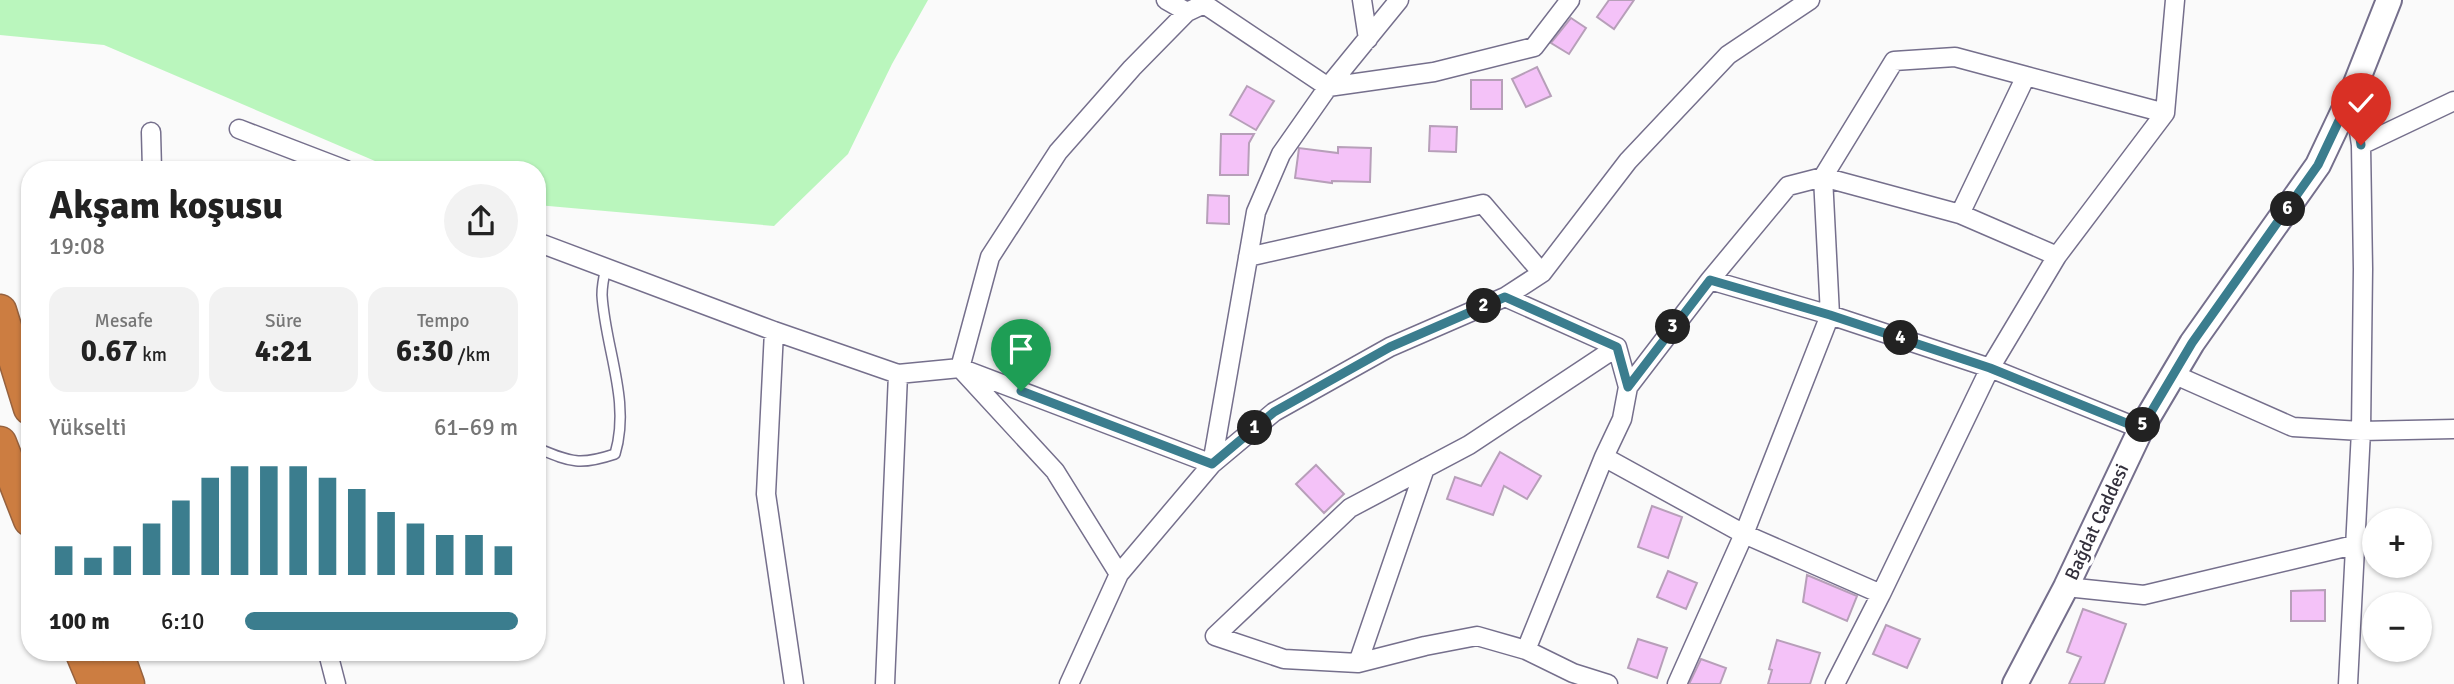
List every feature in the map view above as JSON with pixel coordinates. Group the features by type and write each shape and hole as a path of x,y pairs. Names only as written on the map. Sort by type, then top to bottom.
{"highway":[{"path":"0,311 21,373"},
{"path":"0,443 21,497"},
{"path":"85,661 95,684"},
{"path":"120,661 128,684"}],"street":[{"path":"1166,0 1187,12"},
{"path":"1362,0 1368,39"},
{"path":"1212,464 1256,212 1281,154 1328,87 1399,0"},
{"path":"960,368 990,257 1058,152 1132,68 1187,12 1204,2 1328,87 1434,72 1534,47 1570,0"},
{"path":"1835,684 1990,368 2057,256 2165,113 2175,0"},
{"name":"Bağdat Caddesi","path":"2015,684 2066,587 2141,429 2173,374 2318,165 2353,91 2389,0"},
{"path":"1069,684 1119,573 1212,464 1285,405 1390,347 1505,297 1542,273 1628,161 1728,55 1803,3"},
{"path":"1677,684 1744,534 1830,315 1823,177 1894,61 1955,57 2165,113"},
{"path":"1960,214 2026,76"},
{"path":"2348,684 2361,432 2363,269 2361,145 2353,91"},
{"path":"2361,145 2454,102"},
{"path":"239,130 322,161"},
{"path":"151,132 152,161"},
{"path":"1628,387 1710,280 1788,186 1823,177 1960,214 2057,256"},
{"path":"1248,257 1483,204 1542,273"},
{"path":"546,245 774,331 898,374 960,368 1212,464"},
{"path":"1710,280 1830,315 1990,368 2141,429"},
{"path":"1505,297 1617,347"},
{"path":"774,331 766,494 794,684"},
{"path":"1526,650 1622,419 1628,387 1617,347"},
{"path":"1608,684 1573,673 1526,650 1477,636 1358,663 1284,659 1215,636 1350,508 1469,445 1617,347"},
{"path":"960,368 1055,471 1119,573"},
{"path":"885,684 898,374"},
{"path":"2173,374 2293,427 2361,432 2454,429"},
{"path":"1604,457 1744,534 1881,594"},
{"path":"1358,663 1425,468"},
{"path":"2066,587 2144,595 2354,545"},
{"path":"330,661 336,684"}],"lane":[{"path":"546,451 572,462 596,460 615,454 621,436 619,393 602,293 606,267"}],"green space":[{"path":"0,0 928,0 892,64 848,154 774,226 546,206 546,161 375,161 104,45 0,35"}],"building":[{"path":"1609,0 1634,0 1614,29 1597,17"},
{"path":"1571,18 1586,28 1569,54 1551,43"},
{"path":"1537,67 1551,96 1526,107 1512,79"},
{"path":"1471,80 1502,80 1502,109 1471,109"},
{"path":"1247,86 1274,101 1256,130 1230,115"},
{"path":"1430,126 1457,127 1456,152 1429,151"},
{"path":"1221,134 1254,134 1249,143 1248,175 1220,175"},
{"path":"1338,147 1371,148 1370,182 1332,183 1295,178 1299,148 1338,153"},
{"path":"1208,195 1229,196 1229,224 1207,223"},
{"path":"1500,452 1541,476 1527,499 1504,486 1493,515 1447,499 1455,477 1481,486"},
{"path":"1316,465 1344,494 1324,513 1296,484"},
{"path":"1652,506 1682,517 1668,558 1638,547"},
{"path":"1668,571 1697,583 1686,609 1657,597"},
{"path":"1807,575 1857,596 1847,621 1803,602"},
{"path":"2325,590 2325,621 2291,621 2291,591"},
{"path":"2083,609 2126,624 2104,684 2069,684 2081,657 2067,652"},
{"path":"1886,625 1920,639 1907,668 1873,654"},
{"path":"1638,639 1667,648 1657,678 1628,668"},
{"path":"1777,640 1820,653 1810,684 1768,684"},
{"path":"1701,659 1726,668 1720,684 1689,684"}],"route":[{"path":"1021,391 1212,464 1274,412 1390,347 1505,297 1617,347 1628,387 1710,280 1830,315 1990,368 2141,429 2192,343 2318,165 2330,145 2353,91 2361,145"}]}
